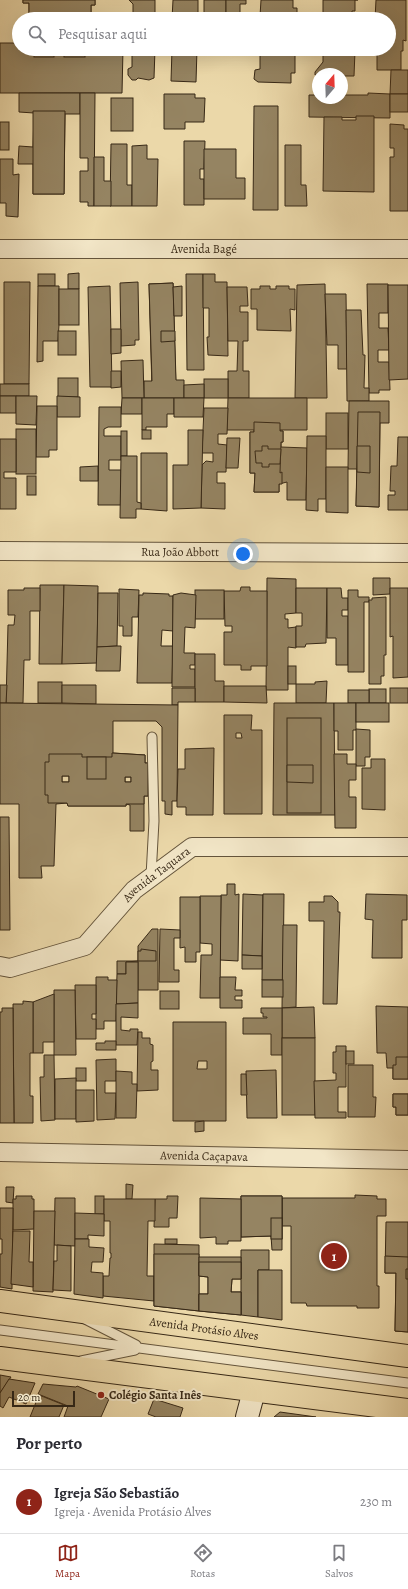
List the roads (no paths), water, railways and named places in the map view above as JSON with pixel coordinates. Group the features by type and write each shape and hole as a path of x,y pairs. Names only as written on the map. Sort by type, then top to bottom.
{"main road":[{"name":"Avenida Protásio Alves","path":"0,1301 408,1356"},
{"path":"0,1358 408,1410"}],"street":[{"name":"Avenida Bagé","path":"0,249 408,249"},
{"name":"Rua João Abbott","path":"0,550 408,554"},
{"name":"Avenida Taquara","path":"0,966 10,968 85,946 134,890 192,847 408,847"},
{"name":"Avenida Caçapava","path":"0,1152 408,1160"},
{"path":"247,1417 254,1391"}],"lane":[{"path":"151,876 154,821 152,737"},
{"path":"66,1310 142,1348"},
{"path":"0,1330 408,1383"},
{"path":"59,1366 142,1348"}],"place":[{"name":"Igreja São Sebastião","path":"334,1256"},
{"name":"Colégio Santa Inês","path":"101,1395"}]}
